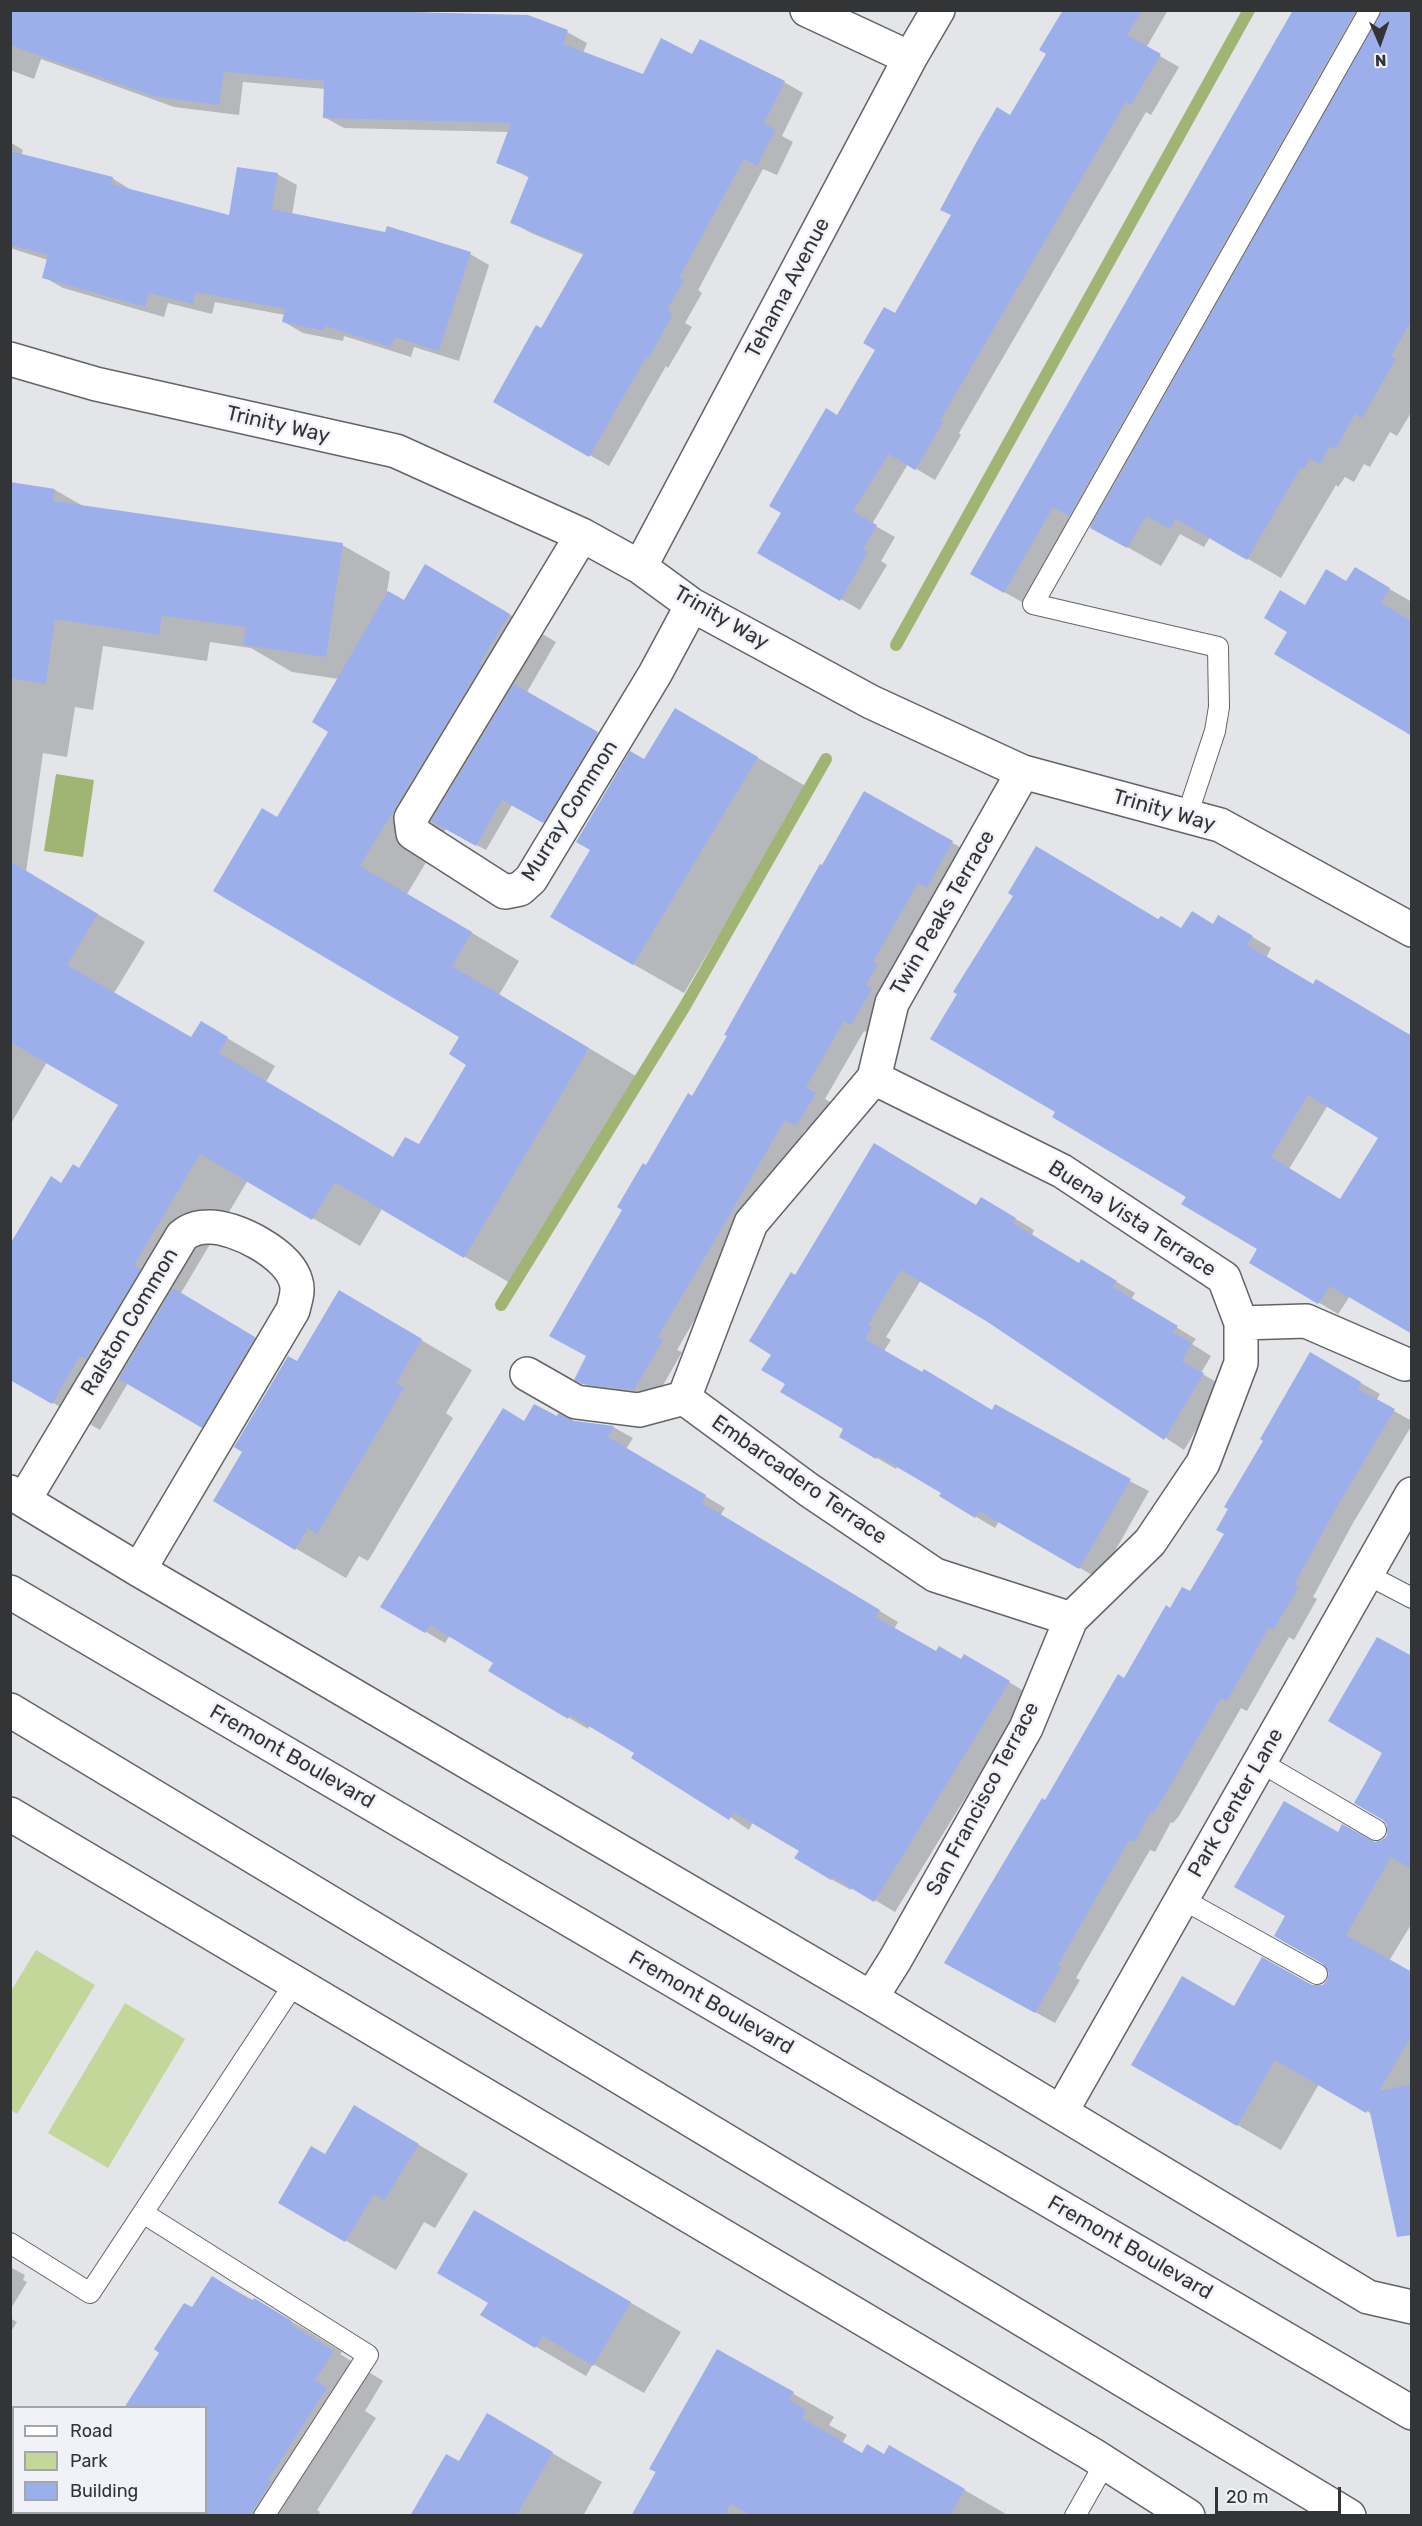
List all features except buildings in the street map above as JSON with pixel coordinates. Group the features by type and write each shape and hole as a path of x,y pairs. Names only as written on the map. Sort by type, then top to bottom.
{"street":[{"path":"807,10 910,58"},
{"name":"Tehama Avenue","path":"640,567 910,58 938,10"},
{"name":"Trinity Way","path":"10,359 96,384 396,451 582,535 640,567 692,605 871,702 1023,772 1220,825 1412,930"},
{"name":"Murray Common","path":"582,535 411,818 413,833 505,892 520,889 531,879 655,674 692,605"},
{"name":"Twin Peaks Terrace","path":"684,1398 751,1223 874,1078 892,1003 1023,772"},
{"name":"Buena Vista Terrace","path":"874,1078 1062,1171 1224,1278 1241,1323"},
{"name":"Ralston Common","path":"17,1496 182,1236 199,1227 210,1226 231,1230 262,1245 284,1263 296,1281 297,1295 293,1310 140,1570"},
{"path":"1241,1323 1306,1321 1405,1364"},
{"name":"San Francisco Terrace","path":"870,1998 901,1950 1026,1728 1071,1618 1150,1542 1203,1463 1241,1364 1241,1323"},
{"path":"527,1374 576,1402 639,1410 684,1398"},
{"name":"Embarcadero Terrace","path":"684,1398 808,1490 935,1575 1071,1618"},
{"name":"Park Center Lane","path":"1061,2112 1412,1494"},
{"path":"17,1496 870,1998 1368,2297 1412,2307"},
{"name":"Fremont Boulevard","path":"10,1592 1412,2413"},
{"path":"10,1710 1349,2516"},
{"path":"10,1814 1105,2463 1188,2516"}],"lane":[{"path":"1187,816 1215,731 1219,707 1218,647 1033,604 1370,10"},
{"path":"1366,1574 1412,1598"},
{"path":"1260,1762 1376,1830"},
{"path":"1182,1899 1317,1974"},
{"path":"10,2243 90,2293 294,1984"},
{"path":"143,2213 368,2355 264,2516"},
{"path":"1075,2516 1105,2463"}],"green space":[{"path":"36,1950 95,1985 17,2114 11,2110 11,1991"},
{"path":"125,2003 185,2039 108,2168 48,2133"}],"shaded area":[{"path":"56,774 94,780 83,857 44,851"}],"waterway":[{"path":"896,645 1249,10"},
{"path":"501,1305 685,1006 826,759"}]}
